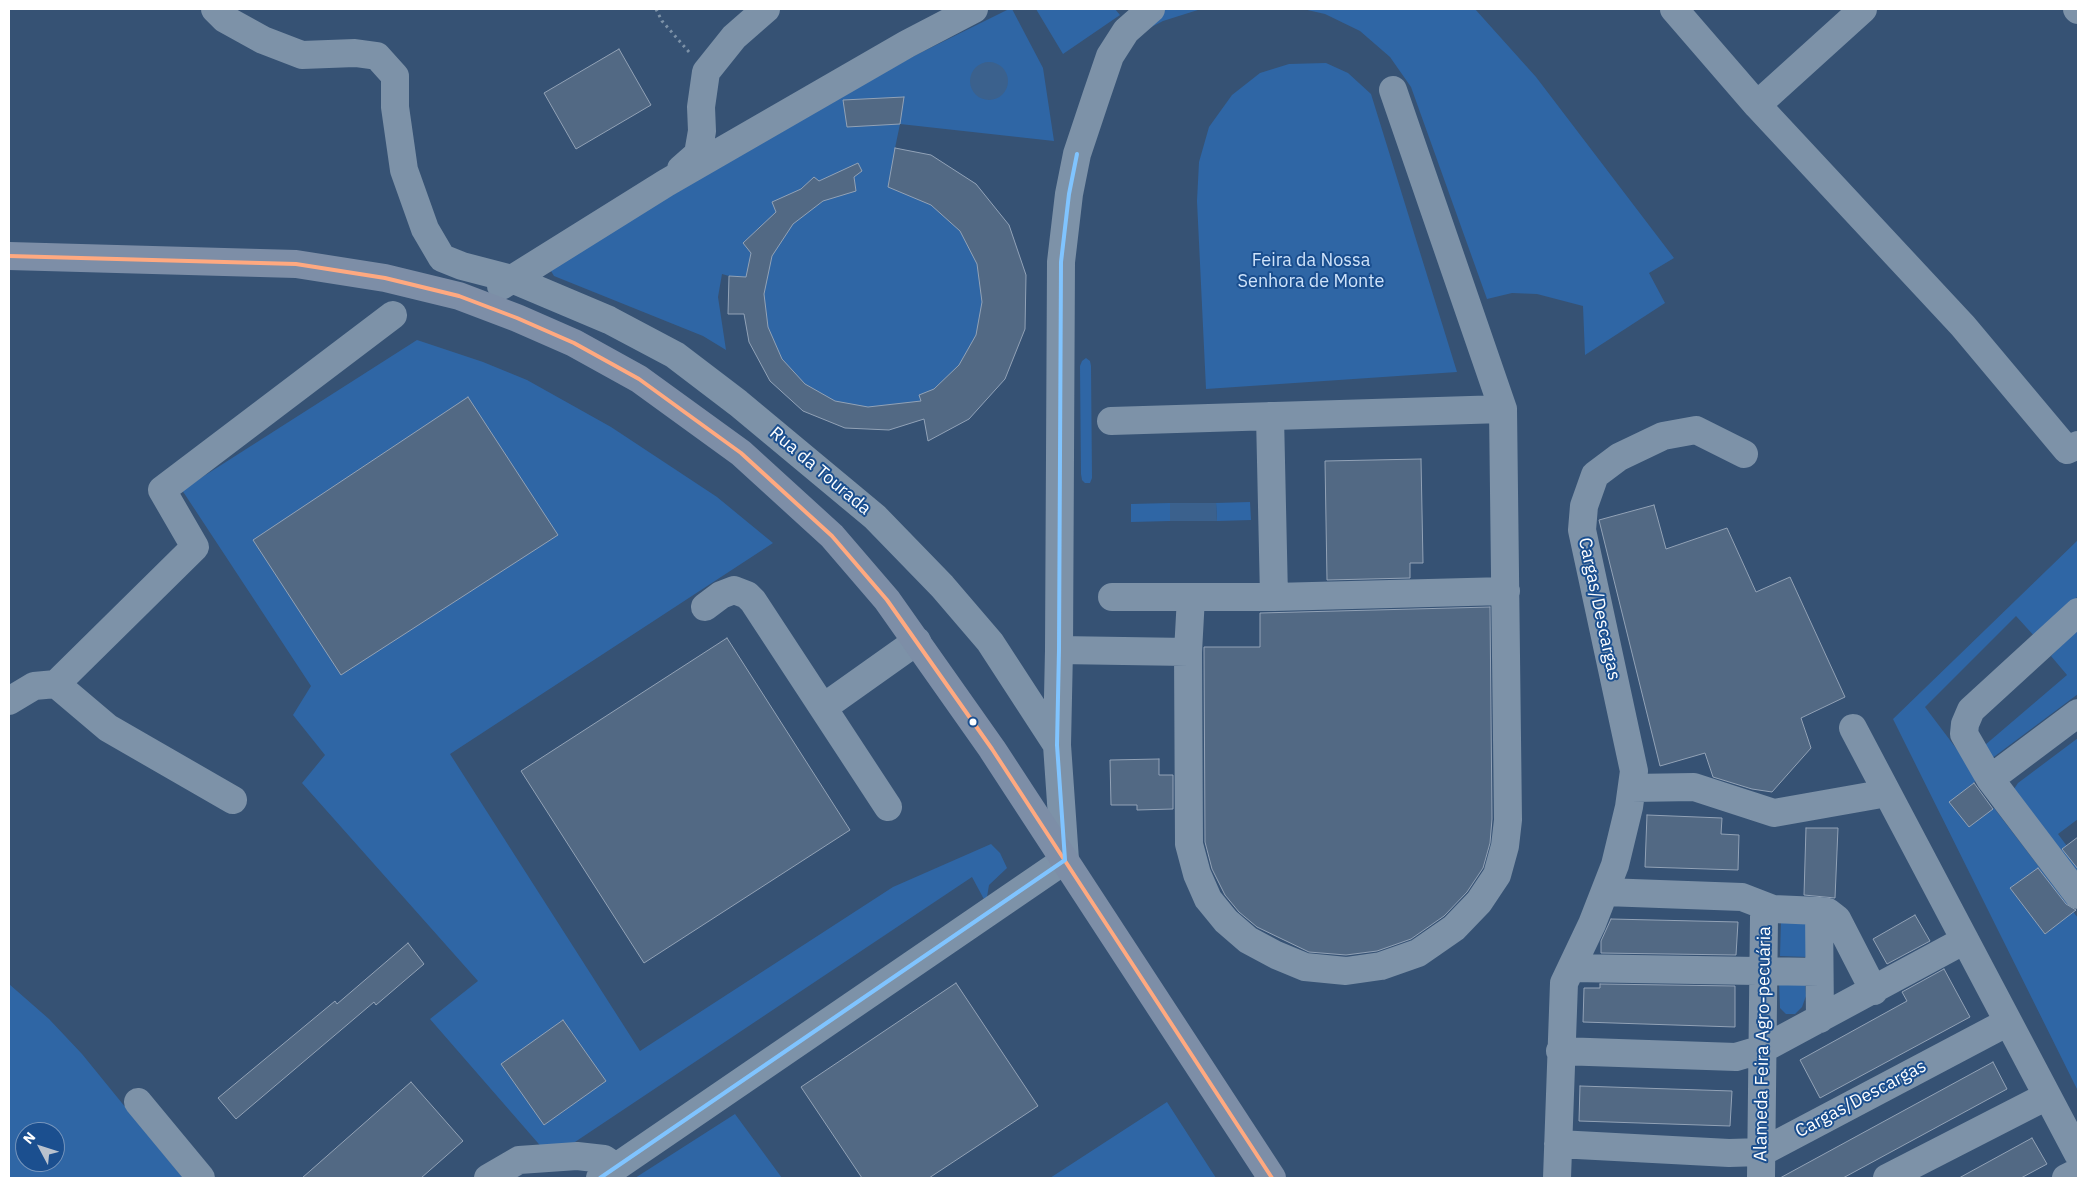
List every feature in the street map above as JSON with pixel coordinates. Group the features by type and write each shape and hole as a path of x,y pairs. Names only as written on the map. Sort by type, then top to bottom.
{"main road":[{"path":"9,256 296,264 384,278 474,302 574,342 631,374 741,453 832,536 887,600 917,641 1065,860 1272,1178"}],"street":[{"name":"Rua da Tourada","path":"215,9 225,19 263,40 302,55 355,53 378,56 395,76 395,107 404,170 425,229 442,258 462,266 512,279 610,320 675,355 738,403 875,517 942,586 990,642 1057,745"},
{"path":"666,183 698,154 702,131 701,107 706,72 734,37 766,9"},
{"path":"474,302 666,183 906,44 974,9"},
{"path":"488,1178 519,1160 577,1156 604,1159 608,1173 1065,860 1057,745 1061,262 1069,194 1077,154 1110,56 1126,31 1151,9"},
{"path":"1674,9 1757,104 1963,326 2067,450 2078,446"},
{"path":"1757,104 1863,9"},
{"path":"1191,597 1188,652 1190,844 1197,874 1208,898 1226,921 1248,940 1283,958 1305,967 1346,971 1382,966 1418,953 1454,928 1479,902 1497,875 1505,846 1508,820 1503,409 1393,90"},
{"path":"9,700 34,686 56,684 195,546 162,490 393,315"},
{"path":"1111,421 1503,409"},
{"path":"1270,416 1274,596"},
{"name":"Cargas/Descargas","path":"1557,1178 1560,1051 1564,983 1592,924 1615,865 1629,807 1634,771 1582,530 1584,506 1595,475 1619,457 1663,436 1696,430 1744,454"},
{"path":"705,607 728,591 740,591 747,595 762,613 888,807"},
{"path":"1112,597 1506,591"},
{"path":"2078,612 1971,710 1965,724 1964,734 1990,779 2078,895"},
{"path":"824,707 917,641"},
{"path":"1059,650 1188,652"},
{"path":"56,684 108,728 233,800"},
{"path":"1990,779 2078,713"},
{"path":"1853,728 2078,1154"},
{"path":"1632,788 1694,787 1774,812 1887,793"},
{"path":"1605,892 1742,897 1770,909 1828,912 1837,919 1874,991"},
{"name":"Alameda Feira Agro-pecuária","path":"1761,1178 1764,917 1770,909"},
{"path":"1819,911 1820,1019"},
{"path":"1560,1051 1736,1057 1763,1049 1874,991 1965,940"},
{"path":"1572,968 1819,972"},
{"name":"Cargas/Descargas","path":"1558,1144 1729,1154 1762,1152 2008,1022"},
{"path":"1887,1178 2047,1096"},
{"path":"138,1102 201,1178"},
{"path":"2066,1178 2078,1172"}],"path":[{"path":"656,9 662,21 706,72"}],"green space":[{"path":"1012,9 1043,68 1054,141 900,124 895,148 931,155 976,184 1009,225 1026,275 1005,379 969,419 928,441 924,419 889,430 803,411 770,381 749,342 744,314 728,314 729,276 722,274 718,297 726,350 703,336 554,276 551,271 554,265 824,105 914,56"},
{"path":"1036,9 1115,9 1120,15 1063,54"},
{"path":"1160,9 1201,9 1163,21 1126,40"},
{"path":"1303,9 1475,9 1536,77 1674,258 1649,273 1665,303 1585,355 1583,306 1537,294 1512,293 1487,299 1411,87 1390,57 1360,31 1325,14"},
{"name":"Feira da Nossa Senhora de Monte","path":"1326,63 1348,73 1371,94 1457,372 1206,389 1197,201 1199,162 1209,127 1232,95 1260,73 1289,64"},
{"path":"417,340 483,362 527,380 611,427 717,497 773,543 450,754 640,1051 893,887 991,844 1000,853 1007,868 989,885 986,903 972,877 551,1158 430,1019 478,981 302,783 325,755 293,715 311,686 182,490"},
{"path":"1086,358 1090,361 1091,366 1092,478 1090,483 1085,483 1082,480 1081,474 1080,366"},
{"path":"1250,502 1251,520 1217,521 1216,503"},
{"path":"1170,503 1170,521 1131,522 1131,504"},
{"path":"2078,540 2078,596 2036,638 2016,616 1925,707 1977,776 1974,783 1950,802 1969,827 1994,808 2078,918 2078,1091 1893,719","holes":["2035,870 2069,915 2045,934 2010,888"]},
{"path":"2078,629 2078,694 1987,762 1978,751 2067,675 2051,656"},
{"path":"2078,738 2078,819 2058,834 2078,861 2078,877 2014,789 2018,783"},
{"path":"1781,921 1808,922 1807,957 1780,956"},
{"path":"1779,981 1805,982 1806,996 1802,1007 1795,1014 1786,1014 1780,1008"},
{"path":"9,984 49,1019 82,1054 183,1178 9,1178"},
{"path":"1167,1102 1216,1178 1050,1178"},
{"path":"735,1114 782,1178 635,1178"}],"shaded area":[{"path":"989,62 1003,67 1008,81 1003,95 989,100 975,95 970,81 975,67"},
{"path":"1170,503 1216,503 1217,521 1170,521"}],"building":[{"path":"619,49 651,105 576,149 544,93"},
{"path":"904,97 900,124 847,127 843,100"},
{"path":"895,148 931,155 976,184 1009,225 1026,275 1025,329 1005,379 969,419 928,441 924,419 889,430 845,428 803,411 770,381 749,342 744,314 728,314 729,276 746,277 751,253 743,243 776,212 772,202 801,189 814,177 819,181 858,163 862,171 854,177 856,191 823,201 793,224 772,256 764,294 768,327 782,359 805,384 835,401 868,407 921,401 919,395 934,389 959,365 976,335 982,302 977,264 960,231 931,205 888,187"},
{"path":"468,397 558,535 341,675 253,540"},
{"path":"1421,459 1423,563 1410,563 1410,578 1327,580 1325,461"},
{"path":"1654,505 1666,549 1727,528 1756,592 1790,577 1845,697 1801,718 1811,748 1772,792 1752,789 1713,777 1705,753 1660,766 1599,520"},
{"path":"1490,607 1492,819 1490,843 1483,868 1467,892 1444,916 1411,939 1377,951 1346,955 1309,952 1257,927 1239,912 1225,895 1212,869 1205,842 1204,647 1260,647 1260,613"},
{"path":"727,638 850,830 644,963 521,771"},
{"path":"1159,759 1159,775 1173,775 1173,809 1137,810 1137,805 1111,805 1110,760"},
{"path":"1974,783 1993,809 1969,827 1949,802"},
{"path":"1647,815 1722,818 1721,834 1739,835 1738,870 1645,867"},
{"path":"1806,828 1838,828 1835,898 1804,895"},
{"path":"2078,837 2078,869 2062,849"},
{"path":"2038,868 2066,904 2076,910 2045,934 2010,888"},
{"path":"1915,915 1930,941 1887,964 1873,939"},
{"path":"1611,919 1738,922 1736,955 1601,953 1601,941"},
{"path":"408,943 424,964 376,1005 374,1002 236,1119 218,1098 335,1001 337,1004"},
{"path":"1944,969 1970,1017 1820,1098 1800,1060 1907,1001 1902,992"},
{"path":"956,983 1038,1106 929,1178 862,1178 801,1087"},
{"path":"1600,984 1735,986 1735,1027 1583,1022 1584,988 1600,988"},
{"path":"563,1020 606,1081 544,1125 501,1064"},
{"path":"1993,1062 2007,1089 1843,1178 1780,1178"},
{"path":"411,1082 463,1141 421,1178 302,1178"},
{"path":"1580,1086 1732,1091 1730,1126 1579,1121"},
{"path":"2032,1138 2047,1164 2021,1178 1959,1178"}],"transit line":[{"path":"600,1178 1065,860 1057,745 1061,262 1069,194 1077,154"},
{"path":"9,256 296,264 385,278 459,296 517,318 574,343 639,379 741,453 832,536 887,600 992,749 1272,1178"}]}
